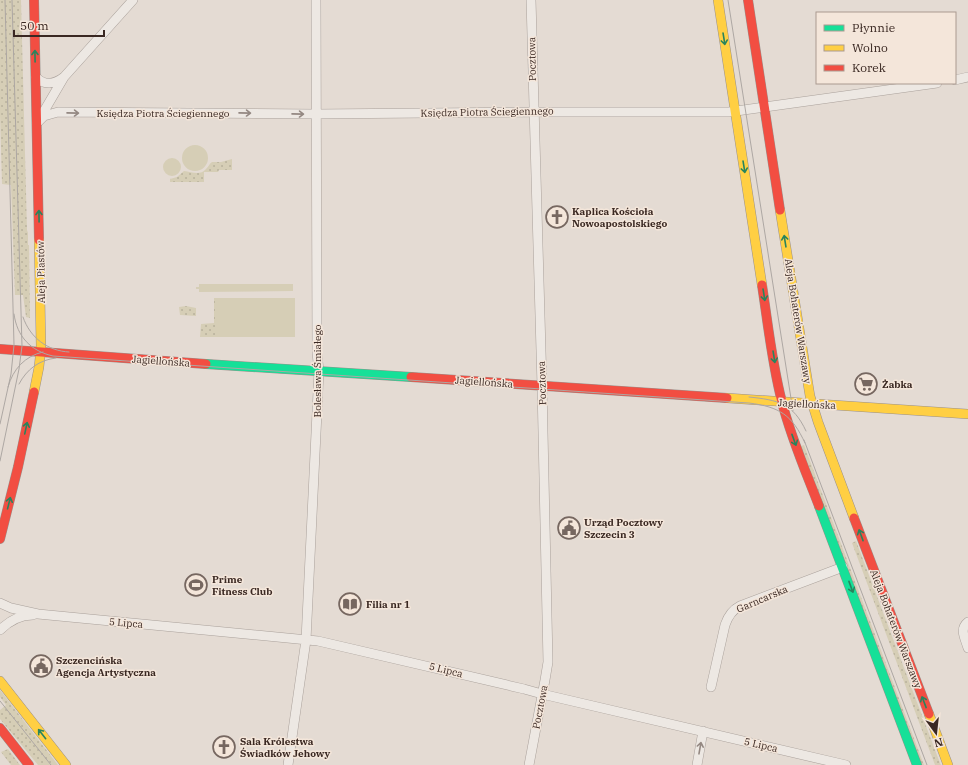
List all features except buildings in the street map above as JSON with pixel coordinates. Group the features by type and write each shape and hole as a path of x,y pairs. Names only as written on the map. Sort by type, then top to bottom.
{"street":[{"name":"Aleja Piastów","path":"0,539 18,467 41,353 42,324 34,0"},
{"path":"37,123 64,77 133,0"},
{"name":"Bolesława Śmiałego","path":"288,765 306,640 319,371 317,353 316,0"},
{"name":"Pocztowa","path":"529,765 548,662 531,0"},
{"path":"718,0 776,375 782,402 797,448 843,567 916,765"},
{"name":"Aleja Bohaterów Warszawy","path":"748,0 805,371 812,404 948,765"},
{"path":"36,77 43,83 50,83 58,81 64,77"},
{"path":"956,80 968,77"},
{"path":"956,80 968,80"},
{"name":"Księdza Piotra Ściegiennego","path":"37,123 44,116 58,112 316,114 735,111 930,84"},
{"name":"Jagiellońska","path":"0,349 41,353 968,414"},
{"name":"Garncarska","path":"711,688 725,625 733,610 843,567"},
{"name":"5 Lipca","path":"0,603 11,608 38,614 329,643 846,765"},
{"name":"5 Lipca","path":"0,630 16,619 28,615 38,614"},
{"path":"968,622 964,625 963,630 968,648"},
{"path":"0,680 66,765"},
{"path":"0,728 29,765"},
{"path":"697,765 703,731"},
{"path":"910,765 911,750"}],"shaded area":[{"path":"0,0 21,0 30,318 26,317 23,295 15,295 11,185 2,184 0,114"},
{"path":"195,145 204,149 208,158 204,167 195,171 186,167 182,158 186,149"},
{"path":"168,158 176,158 181,163 179,174 176,176 168,176 163,171 163,163"},
{"path":"232,159 232,170 204,172 204,182 170,182 170,179 177,177 184,171 196,173 201,172 204,171 212,162 221,162"},
{"path":"199,284 293,284 293,291 199,292 199,289 196,289 196,287 199,287"},
{"path":"214,298 216,298 216,337 200,337 201,324 214,323"},
{"path":"216,298 295,298 295,337 216,337"},
{"path":"186,306 196,308 196,316 180,315 179,307"},
{"path":"804,445 924,765 922,765 801,446"},
{"path":"856,541 941,765 935,765 852,543"},
{"path":"0,690 58,765 38,765 0,719 0,710 6,705 0,697"},
{"path":"8,749 20,765 11,765 1,752"}],"tram line":[{"path":"0,424 11,374 14,345 5,0"},
{"path":"0,461 19,369 22,346 12,0"},
{"path":"728,0 793,411"},
{"path":"14,314 18,330 26,342 38,351 53,356 749,403 769,407 784,414 790,419 805,443"},
{"path":"23,317 30,331 41,342 54,349 69,352"},
{"path":"8,387 13,374 21,364 25,360 43,352"},
{"path":"19,384 34,366 44,361 56,358"},
{"path":"749,397 768,400 784,405 796,414 806,431"},
{"path":"804,440 927,765"},
{"path":"0,701 51,765"}],"traffic: fast":[{"path":"206,364 411,377"},
{"path":"819,506 917,765"}],"traffic: slow":[{"path":"718,0 762,285"},
{"path":"780,210 810,396 818,422 854,518"},
{"path":"34,392 41,348 39,240"},
{"path":"727,398 968,414"},
{"path":"0,681 66,765"},
{"path":"929,714 948,765"}],"traffic: jam":[{"path":"34,0 39,240"},
{"path":"748,0 780,210"},
{"path":"762,285 773,359 782,402 794,442 819,506"},
{"path":"0,349 206,364"},
{"path":"411,377 727,398"},
{"path":"0,539 18,467 34,392"},
{"path":"854,518 929,714"},
{"path":"0,728 29,765"}],"place":[{"name":"Kaplica Kościoła Nowoapostolskiego","path":"557,217"},
{"name":"Żabka","path":"866,384"},
{"name":"Urząd Pocztowy Szczecin 3","path":"569,528"},
{"name":"Prime Fitness Club","path":"196,585"},
{"name":"Filia nr 1","path":"350,604"},
{"name":"Szczencińska Agencja Artystyczna","path":"41,666"},
{"name":"Sala Królestwa Świadków Jehowy","path":"224,747"}]}
